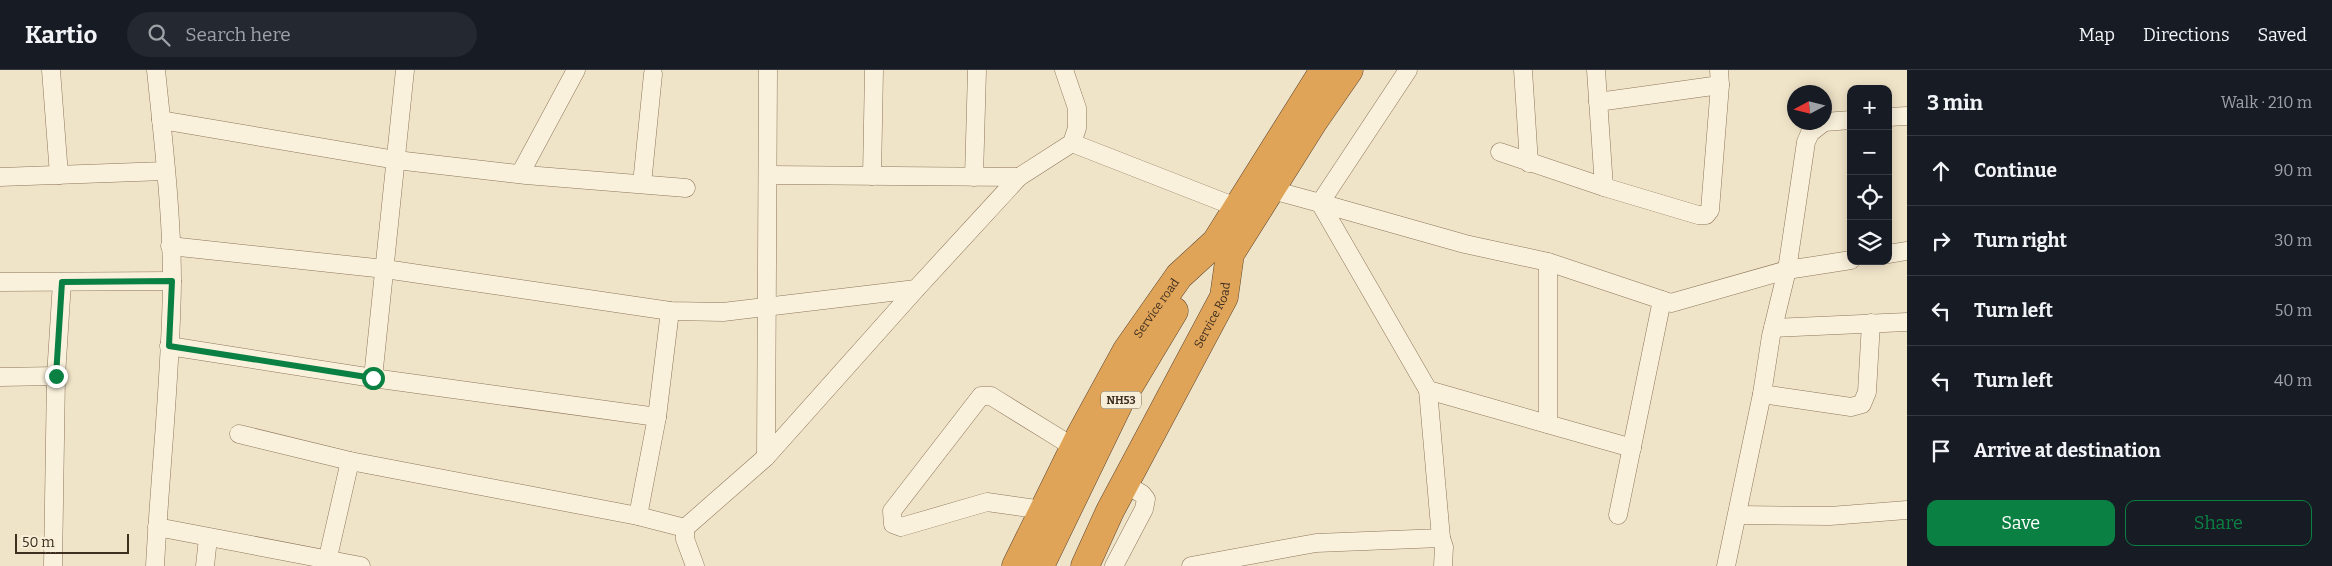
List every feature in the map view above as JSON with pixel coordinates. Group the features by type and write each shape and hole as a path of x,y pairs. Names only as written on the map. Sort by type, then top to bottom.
{"highway":[{"name":"Service road","path":"1016,566 1075,448 1128,350 1179,276 1223,248 1236,207 1324,70"},
{"name":"Service Road","path":"1085,566 1125,484 1224,297 1223,248 1272,190 1313,122 1349,70"},
{"name":"NH53","path":"1040,566 1120,401 1223,248"},
{"name":"NH53","path":"1060,566 1124,432 1184,328 1223,248"}],"street":[{"path":"51,70 59,175"},
{"path":"155,566 167,408 172,281 156,70"},
{"path":"373,378 405,70"},
{"path":"520,174 576,70"},
{"path":"766,457 768,70"},
{"path":"872,176 874,70"},
{"path":"974,177 977,70"},
{"path":"695,566 685,539 685,528 766,457 916,289 1019,178 1072,143 1077,128 1077,108 1064,70"},
{"path":"1320,203 1408,70"},
{"path":"1523,70 1529,163"},
{"path":"1596,70 1604,187"},
{"path":"642,184 653,74"},
{"path":"1500,152 1604,187 1698,215 1706,215 1710,210 1720,77 1598,102"},
{"path":"1892,118 1907,116"},
{"path":"161,120 396,160 520,174 686,188"},
{"path":"1832,121 1847,120"},
{"path":"1726,566 1762,394 1773,328 1788,270 1806,142 1810,133 1814,130"},
{"path":"1072,143 1236,207"},
{"path":"0,177 165,171"},
{"path":"768,175 1019,178"},
{"path":"1272,190 1465,244 1548,262 1671,303 1788,270 1847,261"},
{"path":"1320,203 1428,390 1441,538 1444,547 1443,566"},
{"path":"170,246 385,269 670,310 723,312 916,289"},
{"path":"1892,253 1907,251"},
{"path":"1548,262 1548,424"},
{"path":"0,282 172,281"},
{"path":"53,566 56,376 62,282"},
{"path":"1618,515 1662,300"},
{"path":"638,516 657,417 670,310"},
{"path":"1773,328 1907,322"},
{"path":"1762,394 1851,407 1862,404 1868,392 1871,324"},
{"path":"169,346 373,378 657,417"},
{"path":"0,377 56,376"},
{"path":"1428,390 1632,448"},
{"path":"1043,510 987,502 901,526 893,524 891,517 892,511 981,396 991,396 1075,448"},
{"path":"239,434 350,461 638,516 685,528"},
{"path":"327,563 350,461"},
{"path":"1114,566 1144,509 1146,499 1142,494 1125,484"},
{"path":"1738,515 1830,516 1907,510"},
{"path":"157,527 327,563 361,566"},
{"path":"205,566 208,538"},
{"path":"1190,566 1280,558 1316,543 1441,538"}],"route":[{"path":"56,376 62,282 172,281 169,346 373,378"}]}
